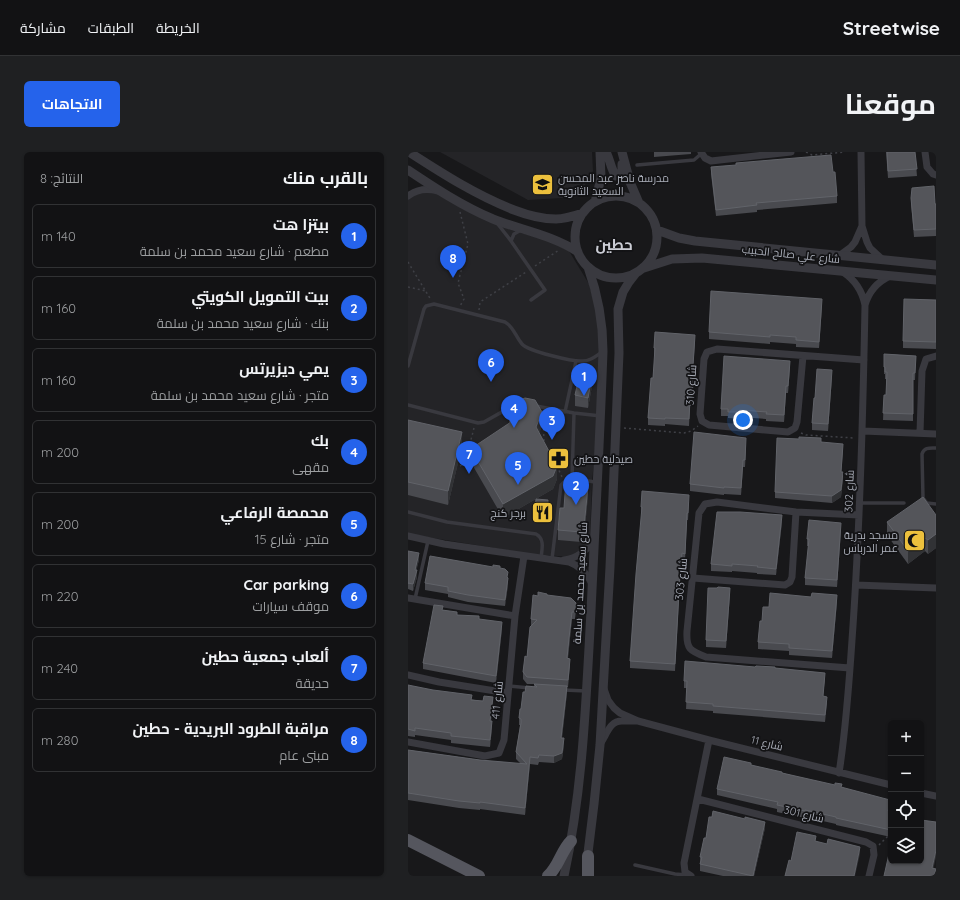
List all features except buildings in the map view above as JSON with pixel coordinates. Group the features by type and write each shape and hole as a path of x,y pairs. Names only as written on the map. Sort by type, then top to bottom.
{"main road":[{"path":"408,840 479,876"},
{"path":"548,876 556,867 563,851 571,841"},
{"path":"588,856 588,876"}],"street":[{"path":"409,152 466,188 514,210 539,217 556,219 583,213"},
{"path":"595,202 601,178 600,152"},
{"path":"606,152 616,176 622,174 623,154"},
{"path":"701,153 704,158 711,161 791,152"},
{"path":"861,152 862,226 870,248 884,260"},
{"path":"925,152 927,166 933,174 936,175"},
{"path":"623,154 630,182 639,203"},
{"path":"408,170 442,192 493,219 567,245 578,252"},
{"path":"408,196 422,190 442,192"},
{"path":"584,876 588,856 600,745 616,428 619,304 625,287 640,270 650,262 657,244 657,230 651,215 639,203 630,198 618,196 606,197 595,202 583,213 575,231 576,244 582,260 588,267 599,274 611,278 624,277 640,270"},
{"path":"505,223 513,218 514,210"},
{"path":"840,255 855,242 862,226"},
{"name":"شارع علي صالح الحبيب","path":"657,230 691,241 936,265"},
{"name":"شارع علي صالح الحبيب","path":"640,270 672,260 697,258 936,280"},
{"name":"شارع سعيد محمد بن سلمة","path":"564,876 571,841 580,773 587,691 603,351 600,309 588,267"},
{"name":"شارع 302","path":"844,272 850,276 859,288 865,305"},
{"name":"شارع 302","path":"839,773 845,735 856,585 860,503 865,305 873,288 890,276"},
{"name":"شارع 310","path":"794,428 788,432 709,425 702,421 700,414 704,359 707,352 718,348 864,360"},
{"path":"603,351 610,350 619,353"},
{"path":"794,428 797,422 803,356"},
{"path":"920,433 922,371 926,359 936,356"},
{"path":"862,435 920,433 936,434"},
{"name":"شارع 303","path":"850,668 706,658 691,651 686,643 686,631 699,513 705,504 716,502 796,512 859,515"},
{"path":"693,578 785,585 790,582 792,577 796,512"},
{"path":"408,536 428,541 524,556 562,560 575,564 581,568 592,584"},
{"path":"562,560 573,558 583,552 594,539"},
{"name":"شارع 411","path":"408,742 485,756 499,753 504,740 515,616 524,556"},
{"path":"856,585 936,588"},
{"path":"412,598 515,616"},
{"path":"408,675 439,682 509,690"},
{"name":"شارع 11","path":"603,686 608,700 614,708 620,713 638,721 888,784"},
{"name":"شارع 11","path":"600,745 609,728 614,723 622,721 638,721"},
{"path":"689,876 684,868 684,864 709,740"},
{"path":"924,794 936,796"},
{"name":"شارع 301","path":"698,799 866,842 873,846 874,851"},
{"path":"869,876 874,851"}],"lane":[{"path":"637,165 694,160 701,153"},
{"path":"493,219 511,241 545,290 531,300"},
{"path":"511,241 512,237 517,232 524,229"},
{"path":"408,365 424,310 426,306 434,304 494,318 511,326 522,344 532,350 576,361 589,360 603,351"},
{"path":"565,412 576,361"},
{"path":"408,405 475,422 484,422 516,404 522,403"},
{"path":"531,404 565,412 600,416"},
{"path":"572,479 574,413"},
{"path":"936,448 928,448 922,454 923,498 927,503 936,504"},
{"path":"552,559 560,488 564,481 572,479 596,482"},
{"path":"860,503 904,503"},
{"path":"408,512 447,522 536,534 542,539 541,558"},
{"path":"412,598 428,541"},
{"path":"509,690 532,688"},
{"path":"556,689 587,691"},
{"path":"635,865 689,876"}],"path":[{"path":"806,152 812,155 845,152"},
{"path":"458,201 468,244 458,283 464,300 459,310"},
{"path":"478,314 480,302 567,245"},
{"path":"408,262 434,304"},
{"path":"408,287 426,291"},
{"path":"543,413 543,441 547,448"},
{"path":"616,428 684,433 691,430 702,421"},
{"path":"460,466 465,463 475,422"},
{"path":"794,428 806,435 862,435"},
{"path":"555,462 564,481"},
{"path":"874,851 888,837"}],"shaded area":[{"name":"مدرسة ناصر عبد المحسن السعيد الثانوية","path":"440,152 592,152 593,171 578,197 528,200"},
{"path":"422,190 440,195 516,232 543,238 569,251 589,284 596,308 600,340 590,536 589,542 585,549 570,557 531,554 408,534 408,196"}],"place":[{"name":"مدرسة ناصر عبد المحسن السعيد الثانوية","path":"542,184"},
{"name":"مراقبة الطرود البريدية - حطين","path":"453,278"},
{"name":"Car parking","path":"491,382"},
{"name":"بيتزا هت","path":"584,396"},
{"name":"بك","path":"514,428"},
{"name":"يمي ديزيرتس","path":"552,440"},
{"name":"صيدلية حطين","path":"559,459"},
{"name":"ألعاب جمعية حطين","path":"469,474"},
{"name":"محمصة الرفاعي","path":"518,485"},
{"name":"بيت التمويل الكويتي","path":"576,505"},
{"name":"برجر كنج","path":"542,513"},
{"name":"مسجد بدرية عمر الدرباس","path":"914,541"}],"district":[{"name":"حطين","path":"614,245"}]}
